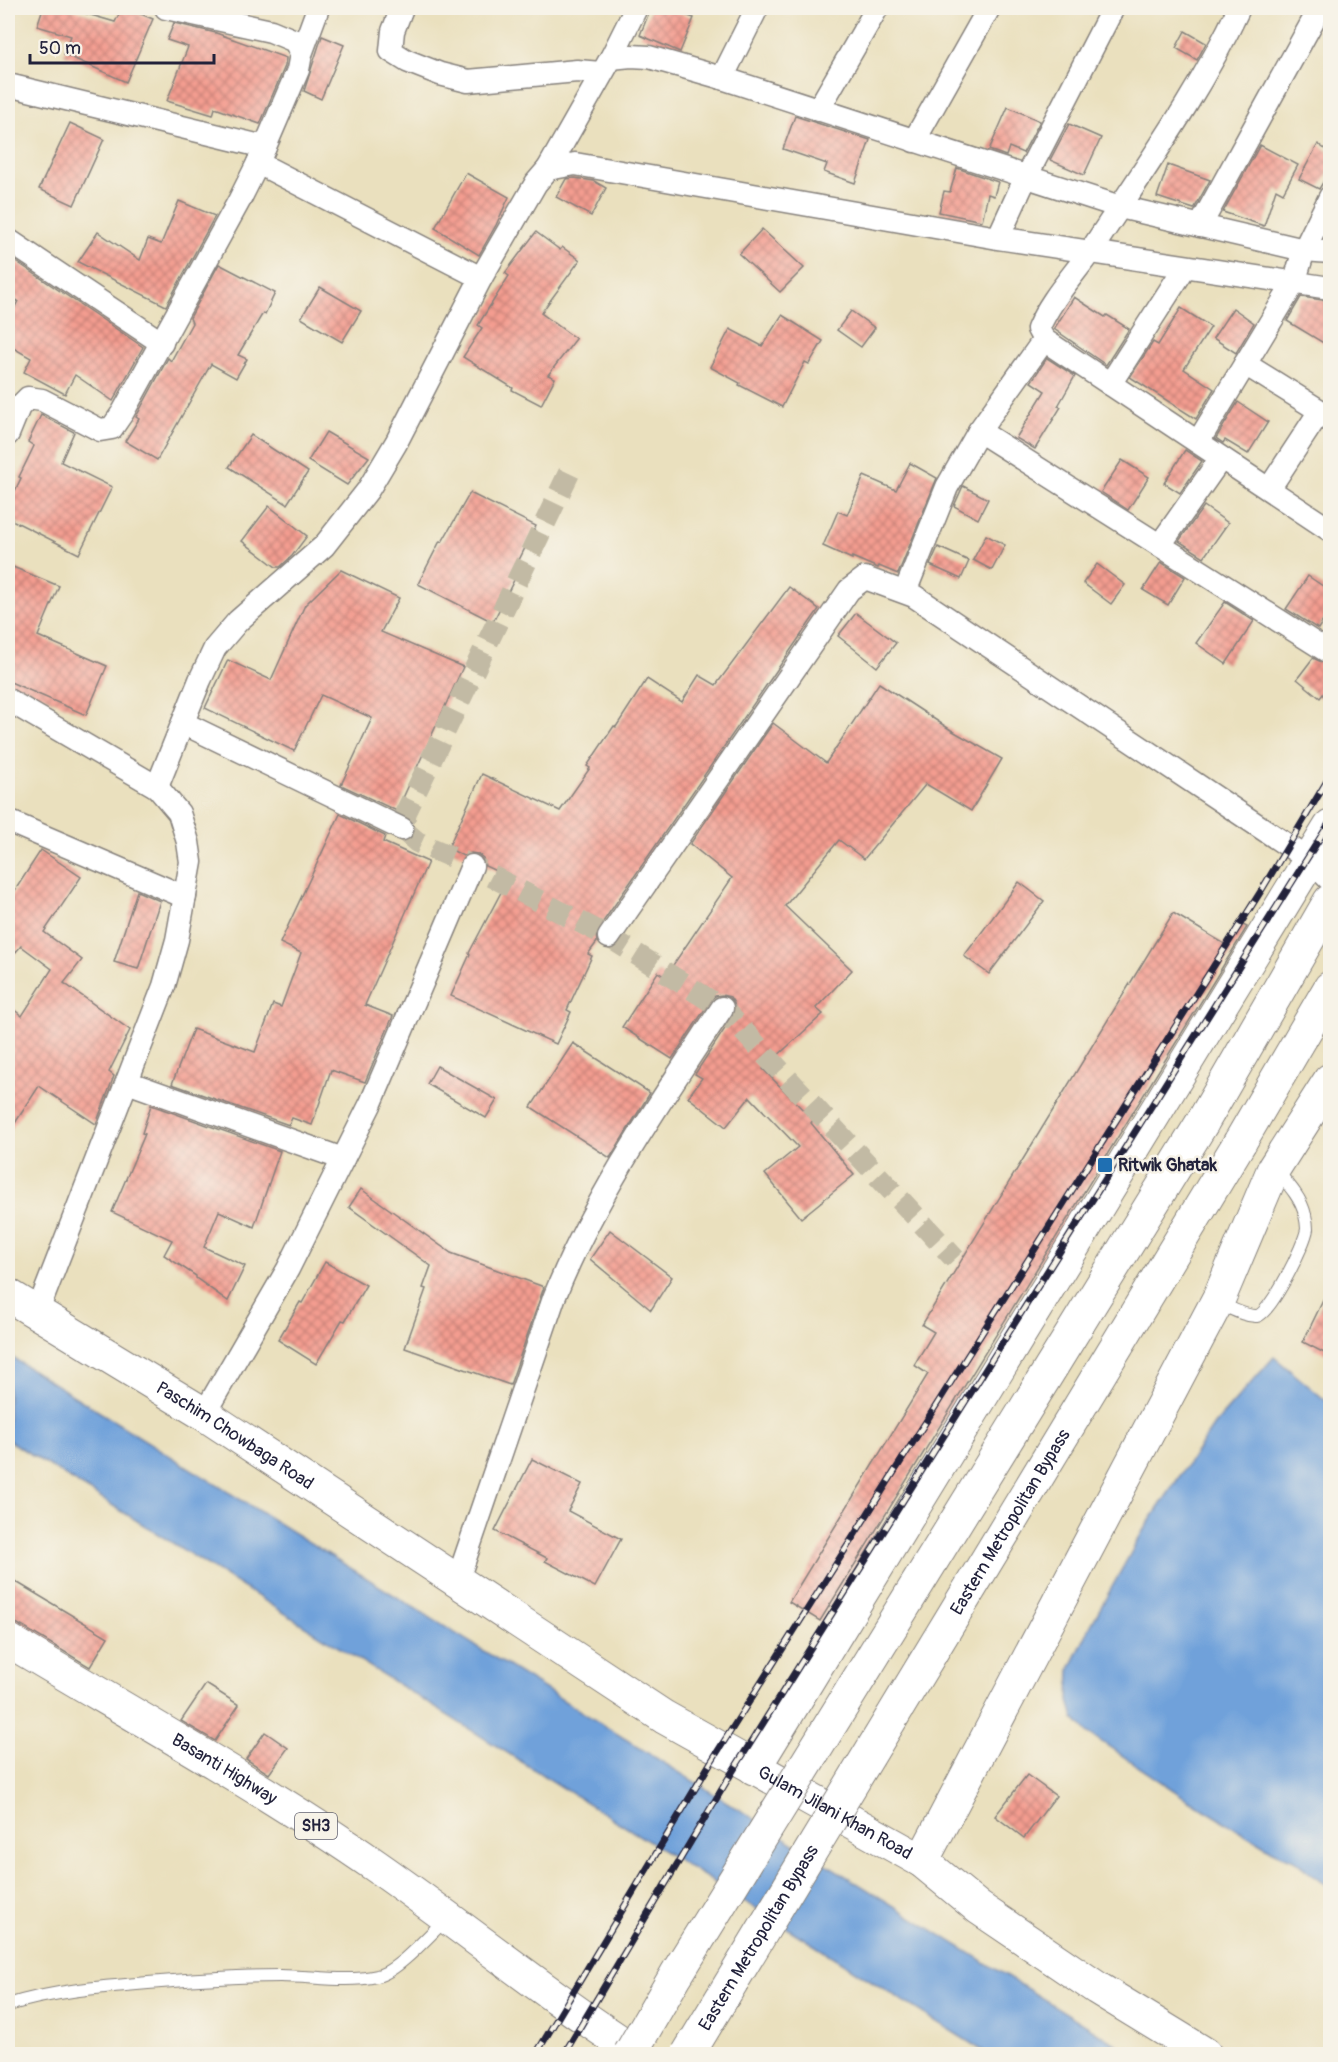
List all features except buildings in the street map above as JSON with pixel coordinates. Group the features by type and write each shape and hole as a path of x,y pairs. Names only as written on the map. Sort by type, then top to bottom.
{"street":[{"path":"166,8 271,31 295,41 301,54"},
{"path":"8,434 20,407 28,398 42,400 100,430 112,428 162,343 261,155 297,70 318,8"},
{"path":"402,8 393,31 391,51 407,61 440,74 468,81 577,70 606,66 631,56 649,57 722,78 1120,207 1304,250 1330,252"},
{"path":"158,787 214,648 238,621 324,546 368,490 396,443 481,279 536,183 548,169 636,8"},
{"path":"722,78 757,8"},
{"path":"818,110 877,8"},
{"path":"914,141 989,8"},
{"path":"998,238 1026,177 1113,8"},
{"path":"1239,8 1187,106 1120,207 1045,313 1038,329 1044,340 1330,530"},
{"path":"1200,226 1320,8"},
{"path":"8,85 261,155 481,279"},
{"path":"548,169 575,164 998,238 1330,288"},
{"path":"1198,442 1294,283 1304,250 1330,197"},
{"path":"8,240 162,343"},
{"path":"1110,384 1185,267"},
{"path":"904,592 946,488 978,431 1044,340"},
{"path":"1245,364 1325,414 1269,489"},
{"path":"978,431 1330,653"},
{"path":"1160,545 1221,458"},
{"path":"609,937 849,590 865,578 904,592 1321,870"},
{"path":"8,700 158,787 179,813 188,842 191,862 177,940 164,986 37,1313"},
{"path":"183,723 402,829"},
{"path":"8,821 185,897"},
{"path":"754,1767 1321,870 1330,827"},
{"path":"204,1414 288,1269 371,1102 472,866"},
{"path":"612,2048 688,1954 1202,1123 1330,902"},
{"name":"Eastern Metropolitan Bypass","path":"688,2055 1330,988"},
{"path":"457,1582 571,1257 671,1085 722,1008"},
{"path":"922,1862 1216,1302 1274,1168 1330,1080"},
{"path":"127,1082 343,1159"},
{"name":"Paschim Chowbaga Road","path":"8,1295 204,1414 457,1582"},
{"name":"Gulam Jilani Khan Road","path":"457,1582 663,1717 922,1862 979,1908 1097,1988 1205,2055"},
{"name":"Basanti Highway","path":"8,1640 305,1819 377,1867 447,1918 612,2048"},
{"name":"SH3","path":"612,2048 639,2055"}],"lane":[{"path":"1216,1302 1255,1316 1263,1314 1303,1244 1307,1228 1299,1198 1274,1168"},
{"path":"8,2005 38,1995 185,1980 281,1976 346,1978 378,1976 393,1969 447,1918"}],"water":[{"path":"8,1355 1132,2054 988,2054 8,1440"},
{"path":"1274,1357 1330,1404 1330,1889 1294,1860 1273,1851 1187,1799 1087,1732 1074,1718 1069,1701 1070,1669 1091,1625 1143,1531 1214,1425"}],"tunnel":[{"path":"569,473 406,812 402,829 417,842 472,866 609,937 722,1008 955,1259"}],"railway":[{"path":"536,2054 711,1762 1261,891 1330,776"},
{"path":"564,2054 731,1774 1330,822"}],"place":[{"name":"Ritwik Ghatak","path":"1105,1165"}]}
